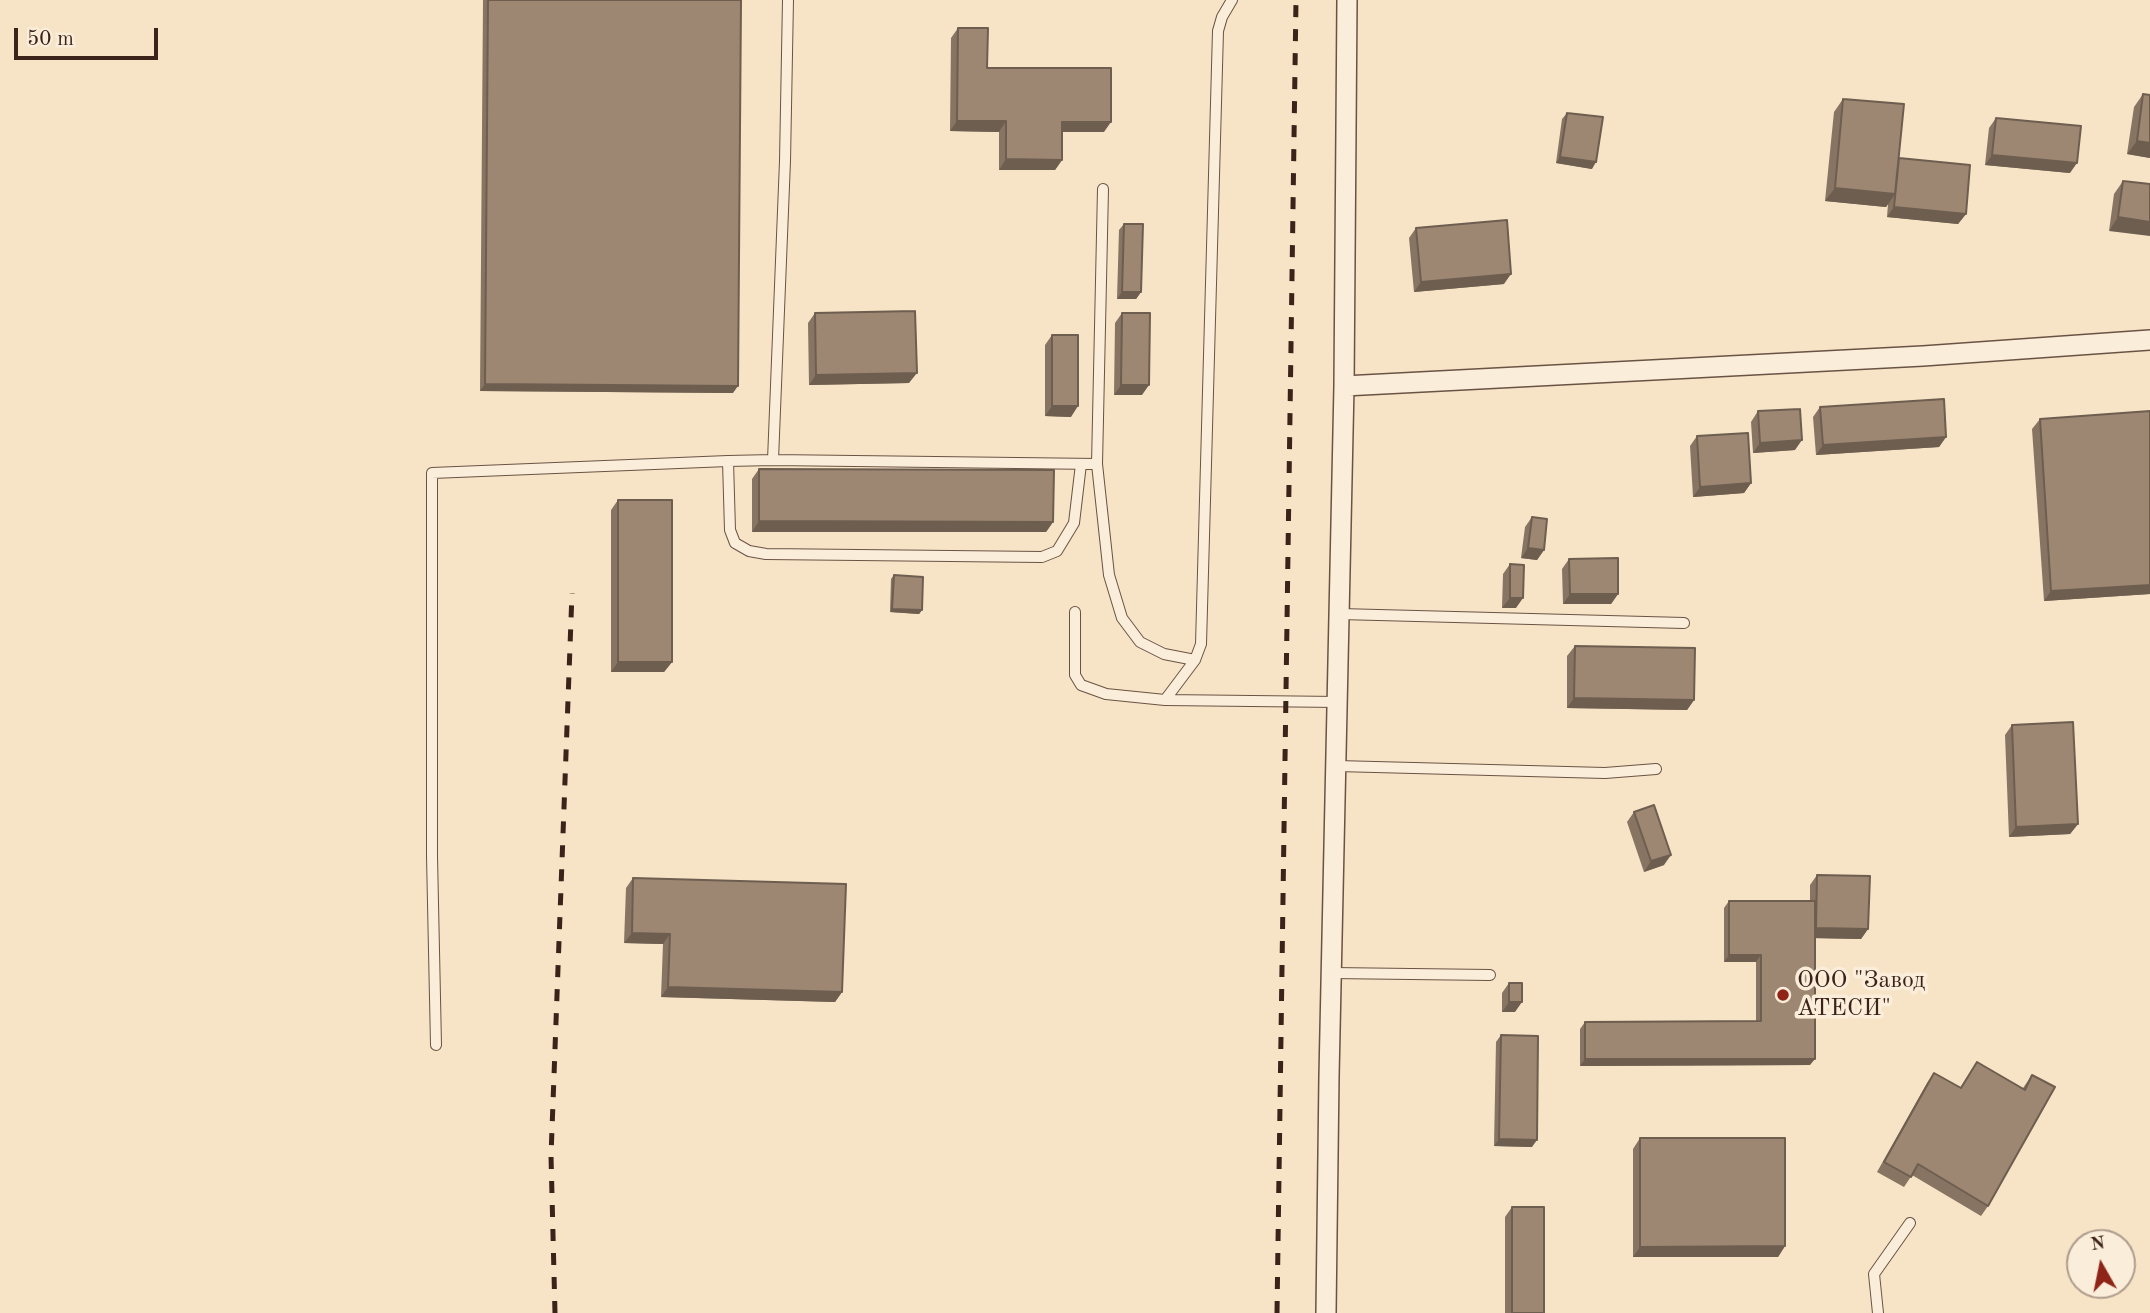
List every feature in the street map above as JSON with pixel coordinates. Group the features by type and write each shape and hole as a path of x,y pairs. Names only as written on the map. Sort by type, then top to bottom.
{"street":[{"path":"1326,1313 1339,702 1347,0"},
{"path":"1344,386 1910,357 2150,340"}],"lane":[{"path":"774,460 788,0"},
{"path":"1165,700 1195,660 1200,644 1218,31 1222,17 1232,0"},
{"path":"1103,189 1097,464 1109,575 1122,618 1140,642 1164,654 1195,660"},
{"path":"436,1045 432,856 432,473 774,460 1097,464"},
{"path":"728,461 730,530 735,542 750,551 766,554 1031,557 1042,557 1057,551 1074,523 1081,464"},
{"path":"1075,612 1075,675 1081,685 1107,694 1165,700 1339,702"},
{"path":"1340,614 1685,623"},
{"path":"1337,766 1605,773 1656,769"},
{"path":"1332,973 1490,975"},
{"path":"1878,1313 1874,1274 1910,1223"}],"building":[{"path":"488,0 741,0 738,386 485,384"},
{"path":"958,28 988,28 987,68 1111,68 1111,122 1062,122 1062,160 1006,159 1006,121 957,121"},
{"path":"2143,94 2150,95 2150,143 2137,141"},
{"path":"1843,99 1904,104 1895,194 1835,188"},
{"path":"1567,113 1603,117 1596,162 1560,157"},
{"path":"1996,118 2081,126 2077,163 1992,155"},
{"path":"1899,158 1970,165 1966,214 1894,207"},
{"path":"2123,181 2150,184 2150,222 2118,217"},
{"path":"1507,220 1511,274 1421,282 1416,228"},
{"path":"1124,224 1143,224 1141,292 1122,292"},
{"path":"915,311 917,373 816,375 815,313"},
{"path":"1122,313 1150,313 1149,385 1121,385"},
{"path":"1052,335 1078,335 1078,406 1052,406"},
{"path":"1944,399 1946,437 1823,445 1820,407"},
{"path":"1800,409 1802,440 1760,443 1758,411"},
{"path":"2150,411 2150,585 2051,591 2040,419"},
{"path":"1748,433 1751,483 1700,487 1697,436"},
{"path":"759,469 1054,470 1053,522 759,521"},
{"path":"618,500 672,500 672,662 618,662"},
{"path":"1532,517 1547,519 1544,550 1528,548"},
{"path":"1618,558 1618,594 1570,594 1569,559"},
{"path":"1510,564 1524,565 1523,598 1510,598"},
{"path":"894,575 923,577 922,610 892,609"},
{"path":"1575,646 1695,648 1694,700 1574,698"},
{"path":"2073,722 2078,824 2016,827 2012,725"},
{"path":"1654,805 1671,855 1651,861 1634,812"},
{"path":"1817,875 1870,876 1868,929 1816,928"},
{"path":"633,878 846,884 842,992 668,987 670,934 632,933"},
{"name":"ООО \"Завод АТЕСИ\"","path":"1729,901 1815,901 1815,1059 1585,1059 1585,1022 1761,1021 1761,955 1729,955"},
{"path":"1509,983 1522,983 1522,1002 1509,1002"},
{"path":"1501,1035 1538,1036 1537,1140 1499,1139"},
{"path":"1977,1062 2025,1090 2032,1075 2055,1087 1988,1206 1918,1164 1911,1177 1884,1162 1934,1073 1961,1088"},
{"path":"1640,1138 1785,1138 1785,1246 1640,1247"},
{"path":"1512,1207 1544,1207 1544,1313 1512,1313"}],"railway":[{"path":"1277,1313 1296,0"},
{"path":"555,1313 551,1156 572,593"}],"place":[{"name":"ООО \"Завод АТЕСИ\"","path":"1783,995"}]}
